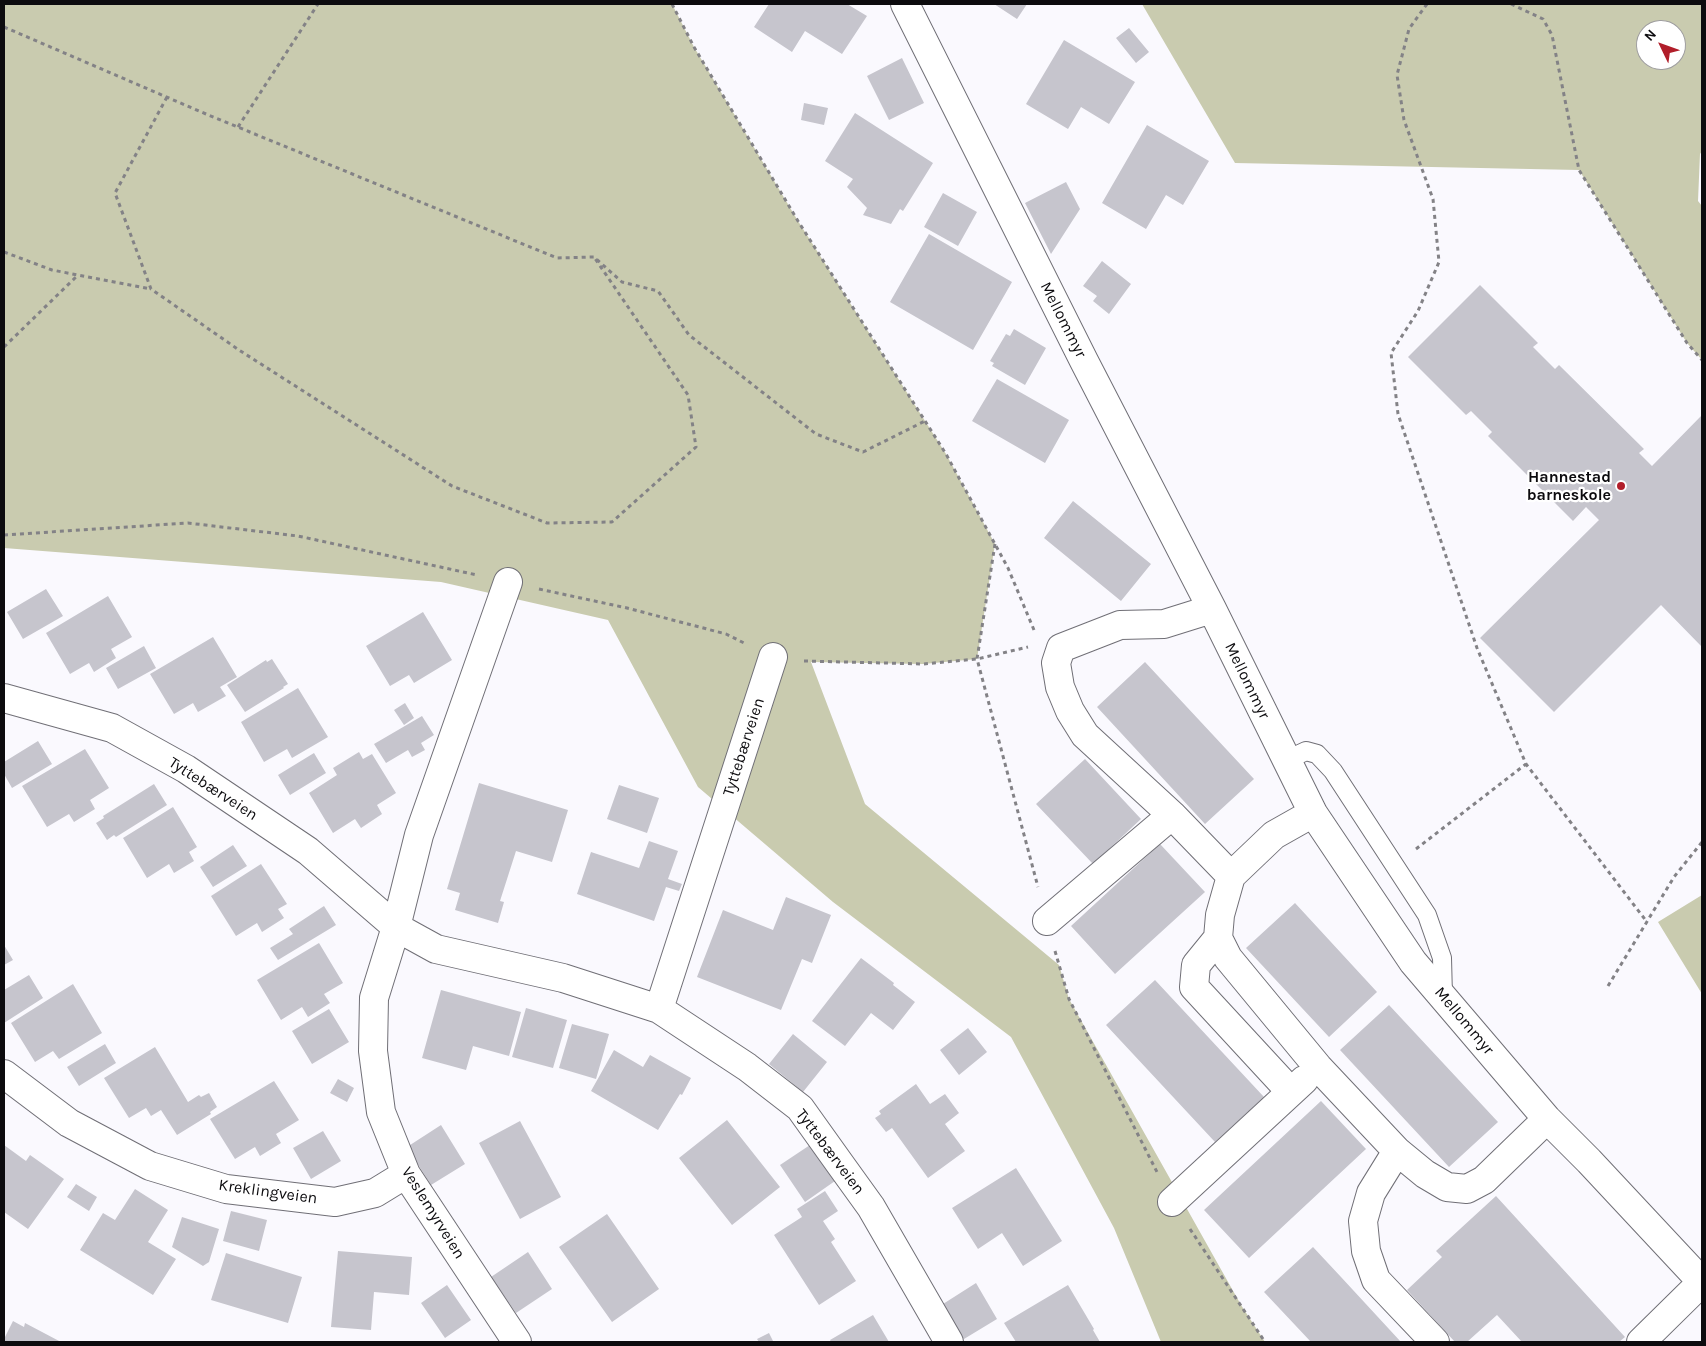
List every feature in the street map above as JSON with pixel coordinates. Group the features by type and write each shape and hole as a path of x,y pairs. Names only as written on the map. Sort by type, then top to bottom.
{"street":[{"name":"Mellommyr","path":"905,4 1088,370 1212,609 1313,813 1413,962 1547,1119 1702,1282"},
{"path":"396,927 419,836 508,582"},
{"path":"1212,609 1164,624 1120,625 1061,648 1056,662 1060,687 1070,711 1085,735 1172,815 1231,876"},
{"name":"Tyttebærveien","path":"659,1009 773,657"},
{"name":"Tyttebærveien","path":"4,698 112,728 186,769 308,851 396,927 436,949 563,978 659,1009 747,1066 800,1108 871,1207 949,1342"},
{"path":"1313,813 1274,835 1231,876 1220,915 1218,938 1228,958 1318,1067 1397,1151 1425,1174 1447,1187 1466,1189 1484,1180 1547,1119"},
{"path":"1047,921 1172,815"},
{"name":"Veslemyrveien","path":"396,927 374,998 372,1051 381,1112 406,1174 517,1342"},
{"path":"1218,938 1196,965 1194,987 1290,1092"},
{"path":"1172,1202 1318,1067"},
{"name":"Kreklingveien","path":"4,1074 69,1123 150,1166 226,1188 335,1202 375,1193 406,1174"},
{"path":"1397,1151 1371,1194 1363,1222 1366,1251 1376,1280 1435,1342"},
{"path":"1641,1342 1702,1282"}],"lane":[{"path":"1286,760 1306,751 1317,754 1333,771 1427,915 1442,958 1443,996"}],"path":[{"path":"238,127 318,4"},
{"path":"672,4 694,47 798,221 946,454 1008,568 1036,636"},
{"path":"1427,4 1409,29 1397,75 1404,120 1433,199 1439,262 1418,311 1391,353 1398,414 1477,648 1526,764 1647,922"},
{"path":"1511,4 1543,19 1552,35 1580,170 1687,343 1702,360"},
{"path":"4,28 238,127 557,258 594,257 622,282 658,291 689,335 816,434 863,452 925,421"},
{"path":"151,289 115,193 166,97"},
{"path":"4,252 52,270 151,289 239,350 452,486 547,523 612,522 696,447 688,394 594,257"},
{"path":"4,347 78,275"},
{"path":"995,544 977,659 1069,999 1172,1202 1265,1342"},
{"path":"1395,866 1526,764"},
{"path":"1608,986 1674,878 1702,842"}],"green space":[{"path":"4,4 672,4 694,47 798,221 946,454 995,544 977,659 923,664 811,662 865,804 1059,965 1069,999 1241,1305 1265,1342 1161,1342 1114,1228 1011,1037 833,902 698,787 608,620 441,582 4,548"},
{"path":"1142,4 1702,4 1702,151 1700,154 1698,201 1702,206 1702,360 1687,343 1579,170 1235,163"},
{"path":"1702,895 1702,994 1658,922"}],"building":[{"path":"769,4 847,4 867,16 842,54 805,31 792,52 754,27"},
{"path":"994,4 1027,4 1017,19"},
{"path":"1129,28 1149,52 1136,63 1116,38"},
{"path":"1064,40 1135,82 1109,124 1081,107 1068,129 1026,104"},
{"path":"902,58 924,103 889,120 867,76"},
{"path":"804,103 828,108 824,125 801,120"},
{"path":"855,113 933,163 903,211 900,209 891,224 863,215 867,208 847,187 853,179 825,161"},
{"path":"1147,125 1209,161 1183,205 1166,195 1146,229 1102,203"},
{"path":"1066,182 1080,209 1051,254 1025,203"},
{"path":"943,193 977,212 958,246 924,227"},
{"path":"929,234 1012,282 973,350 890,302"},
{"path":"1102,261 1131,284 1109,314 1093,301 1097,296 1083,286"},
{"name":"Hannestad barneskole","path":"1480,285 1538,343 1533,347 1555,369 1559,365 1644,449 1639,453 1652,466 1702,415 1702,647 1661,605 1554,712 1480,638 1599,520 1586,507 1573,521 1488,436 1492,432 1471,411 1466,415 1408,357"},
{"path":"1014,329 1046,348 1025,385 992,366 994,363 990,361 1006,334 1010,336"},
{"path":"997,379 1069,420 1045,463 972,421"},
{"path":"1073,501 1151,564 1121,601 1044,538"},
{"path":"46,589 63,616 23,639 7,612"},
{"path":"108,596 132,637 111,649 116,658 94,672 89,663 70,674 46,633"},
{"path":"423,612 452,660 414,683 409,675 390,686 366,646"},
{"path":"213,637 237,677 220,687 226,696 198,712 193,703 174,714 150,674"},
{"path":"144,646 156,668 118,689 106,668"},
{"path":"272,659 288,684 245,712 227,685 266,660 267,662"},
{"path":"1145,662 1254,779 1205,824 1097,707"},
{"path":"298,688 328,737 292,758 287,749 264,762 241,722"},
{"path":"405,703 414,718 404,725 394,710"},
{"path":"422,716 434,735 421,743 425,750 412,757 408,750 386,763 374,744"},
{"path":"38,741 52,764 12,788 4,774 4,762"},
{"path":"85,749 109,788 90,800 95,809 74,822 69,814 47,827 22,786"},
{"path":"359,752 363,759 372,754 396,793 377,805 382,814 361,828 355,819 333,833 309,793 337,775 333,768"},
{"path":"314,753 326,773 290,795 278,775"},
{"path":"1085,759 1141,819 1093,864 1036,804"},
{"path":"479,783 568,810 552,862 516,851 500,901 504,902 498,923 455,910 460,893 447,889"},
{"path":"154,784 167,805 116,837 114,835 107,840 96,823 104,818 103,816"},
{"path":"619,785 659,798 647,833 607,819"},
{"path":"173,807 197,847 189,852 194,861 174,873 169,864 147,878 123,838"},
{"path":"649,841 678,851 668,879 682,884 679,891 666,887 654,921 577,894 591,852 639,868"},
{"path":"1160,844 1205,892 1115,974 1071,926"},
{"path":"233,845 247,866 213,887 200,867"},
{"path":"261,864 287,904 278,909 284,918 262,932 257,923 236,936 211,896"},
{"path":"786,897 831,915 812,963 802,959 781,1010 697,977 723,910 773,930"},
{"path":"1295,903 1377,992 1329,1037 1246,948"},
{"path":"324,906 336,925 278,960 270,948 293,934 289,929"},
{"path":"319,943 343,983 324,994 330,1003 308,1017 302,1007 281,1020 257,980"},
{"path":"4,945 13,960 4,965"},
{"path":"861,958 915,1002 893,1030 871,1013 845,1046 812,1021"},
{"path":"29,975 43,998 4,1023 4,990"},
{"path":"1155,980 1264,1097 1215,1142 1106,1025"},
{"path":"73,984 102,1033 59,1059 53,1051 35,1062 11,1023"},
{"path":"441,990 521,1012 509,1056 473,1046 466,1070 422,1058"},
{"path":"1389,1005 1498,1122 1449,1167 1340,1050"},
{"path":"526,1008 567,1020 553,1068 512,1057"},
{"path":"329,1009 349,1042 312,1064 292,1031"},
{"path":"572,1024 609,1034 596,1079 559,1068"},
{"path":"968,1028 987,1052 959,1075 940,1050"},
{"path":"793,1034 827,1062 803,1092 769,1064"},
{"path":"105,1044 116,1063 79,1086 67,1067"},
{"path":"155,1047 188,1102 199,1095 201,1097 209,1093 217,1107 210,1112 211,1114 177,1135 161,1110 151,1116 146,1108 129,1118 104,1078"},
{"path":"614,1050 643,1067 650,1055 691,1078 682,1095 680,1094 658,1130 591,1091"},
{"path":"338,1079 354,1088 347,1102 330,1093"},
{"path":"274,1081 299,1120 276,1134 281,1143 260,1156 255,1147 235,1159 210,1119"},
{"path":"916,1084 930,1104 945,1094 959,1113 945,1124 965,1151 928,1178 892,1128 886,1132 875,1118 881,1114 879,1111"},
{"path":"1321,1101 1366,1149 1249,1258 1204,1210"},
{"path":"727,1120 780,1187 732,1225 679,1158"},
{"path":"520,1121 561,1197 520,1219 479,1143"},
{"path":"441,1125 465,1164 431,1185 407,1147"},
{"path":"323,1131 341,1161 311,1179 293,1148"},
{"path":"4,1145 26,1161 30,1155 64,1179 28,1229 4,1212"},
{"path":"810,1145 835,1181 805,1202 780,1165"},
{"path":"1016,1168 1062,1241 1023,1266 1002,1233 978,1249 952,1208"},
{"path":"76,1184 97,1197 89,1211 67,1197"},
{"path":"135,1189 168,1210 148,1242 176,1259 153,1295 80,1250 103,1213 115,1220"},
{"path":"825,1191 838,1211 823,1221 835,1239 831,1242 856,1281 819,1305 774,1235 802,1217 797,1209"},
{"path":"1496,1196 1625,1337 1619,1342 1522,1342 1497,1315 1467,1342 1455,1342 1407,1290 1442,1257 1436,1251"},
{"path":"231,1211 267,1220 259,1251 223,1241"},
{"path":"607,1214 659,1289 612,1322 559,1247"},
{"path":"182,1217 219,1229 209,1262 203,1266 172,1247"},
{"path":"1313,1247 1401,1342 1311,1342 1264,1292"},
{"path":"338,1251 412,1257 409,1295 374,1292 371,1330 331,1327"},
{"path":"528,1252 552,1289 516,1313 491,1277"},
{"path":"226,1253 302,1277 288,1323 211,1300"},
{"path":"976,1283 997,1319 964,1339 943,1304"},
{"path":"447,1285 471,1320 445,1338 421,1303"},
{"path":"1068,1285 1100,1342 1016,1342 1004,1323"},
{"path":"873,1315 889,1342 831,1342 830,1340"},
{"path":"13,1321 24,1327 25,1323 61,1342 4,1342"},
{"path":"769,1333 773,1341 759,1342 757,1339"}],"place":[{"name":"Hannestad barneskole","path":"1621,486"}]}
